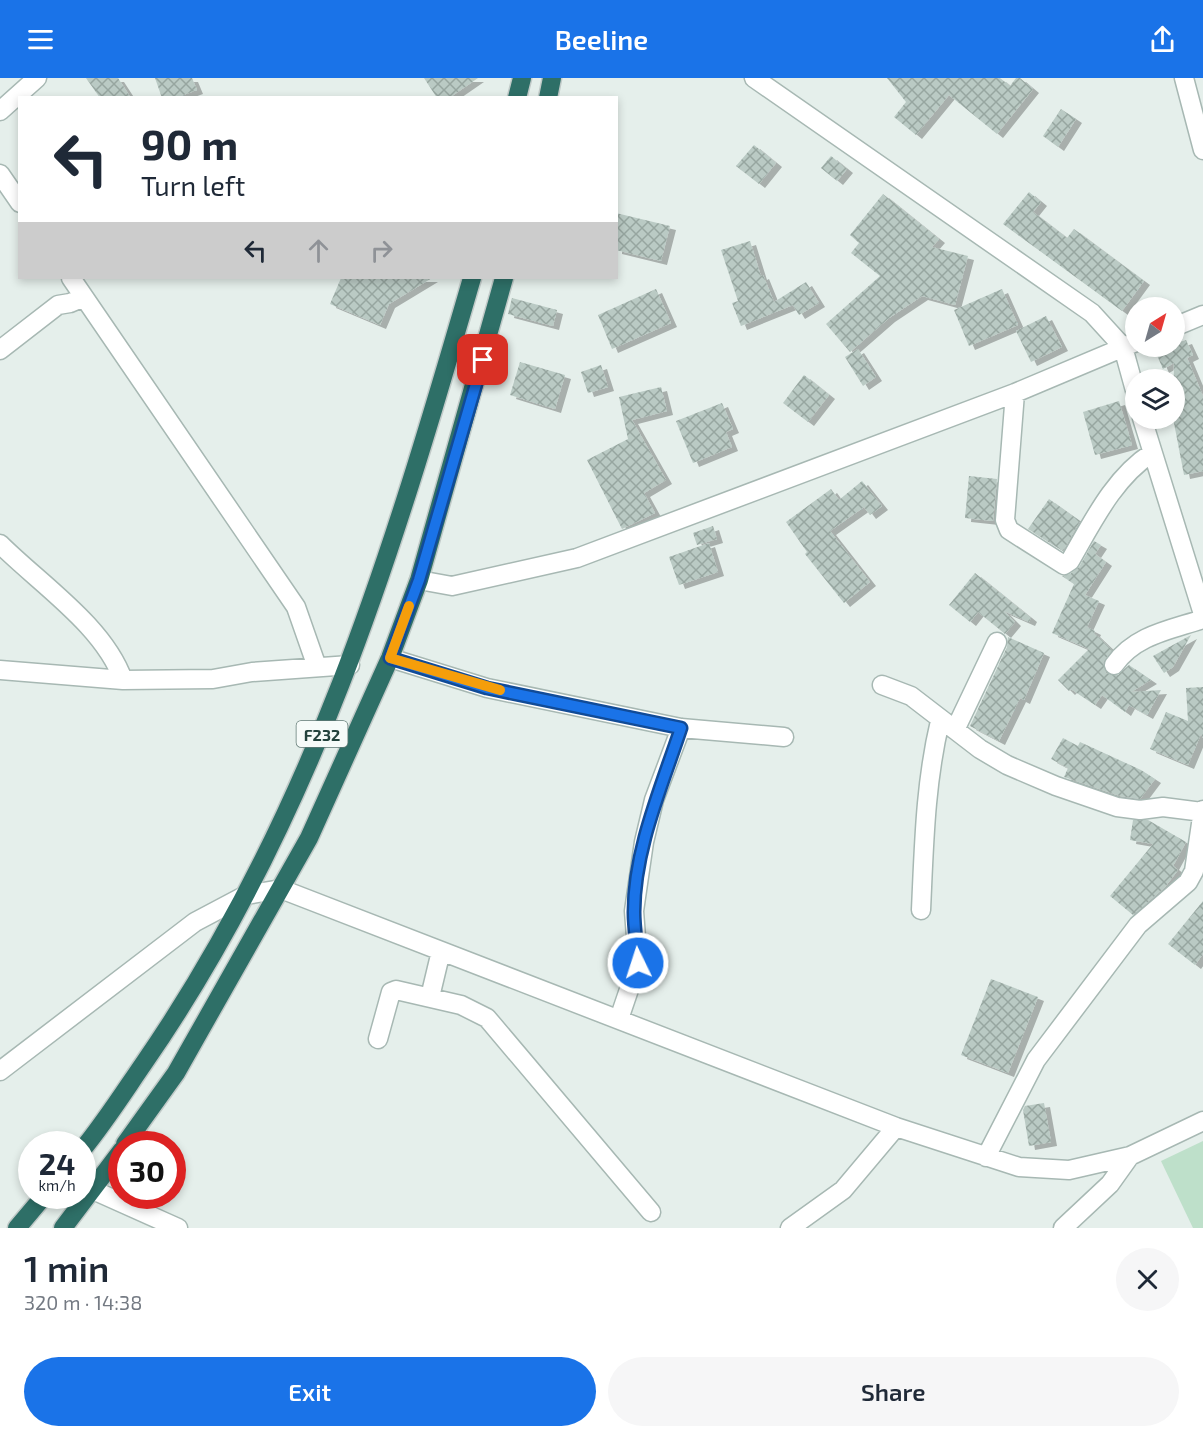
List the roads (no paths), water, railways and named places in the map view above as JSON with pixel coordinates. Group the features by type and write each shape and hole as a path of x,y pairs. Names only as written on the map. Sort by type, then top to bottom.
{"highway":[{"path":"518,96 522,78"},
{"path":"548,96 552,78"},
{"name":"F232","path":"95,1131 180,1011 246,895 300,786 350,665 390,552 472,279"},
{"name":"F232","path":"134,1131 176,1073 309,838 390,658 419,580 504,279"},
{"path":"96,1186 108,1169"},
{"path":"17,1228 33,1209"},
{"path":"63,1228 78,1209"}],"street":[{"path":"0,111 37,78"},
{"path":"754,78 1092,313 1125,342"},
{"path":"1184,78 1203,150"},
{"path":"0,174 18,200"},
{"path":"72,279 296,607 317,667"},
{"path":"0,350 58,305 84,297"},
{"path":"1185,322 1203,315"},
{"path":"419,580 452,586 577,558 1015,393 1125,347"},
{"path":"1015,393 1005,520 1009,530 1064,565 1071,561 1099,511 1137,463 1152,453"},
{"path":"1145,429 1203,614"},
{"path":"0,544 88,626 117,664 123,680"},
{"path":"1114,665 1125,650 1137,642 1203,619"},
{"path":"921,910 925,811 931,760 948,726 998,642"},
{"path":"390,658 487,688 681,728 784,738"},
{"path":"0,670 123,680 213,679 252,672 350,665"},
{"path":"882,685 911,696 948,726 1007,765 1056,786 1117,807 1140,810 1163,807 1203,811 1194,871 1188,882 1138,925 1036,1060 986,1157"},
{"path":"619,1019 638,963 634,911 644,842 654,800 681,728"},
{"path":"0,1071 195,922 246,895 281,889 896,1127 1019,1167 1069,1170 1130,1156 1203,1121"},
{"path":"430,997 441,951"},
{"path":"378,1039 391,992 396,990 462,1005 487,1018 651,1212"},
{"path":"790,1228 843,1190 896,1127"},
{"path":"1063,1228 1110,1184 1130,1156"},
{"path":"96,1191 178,1228"}]}
